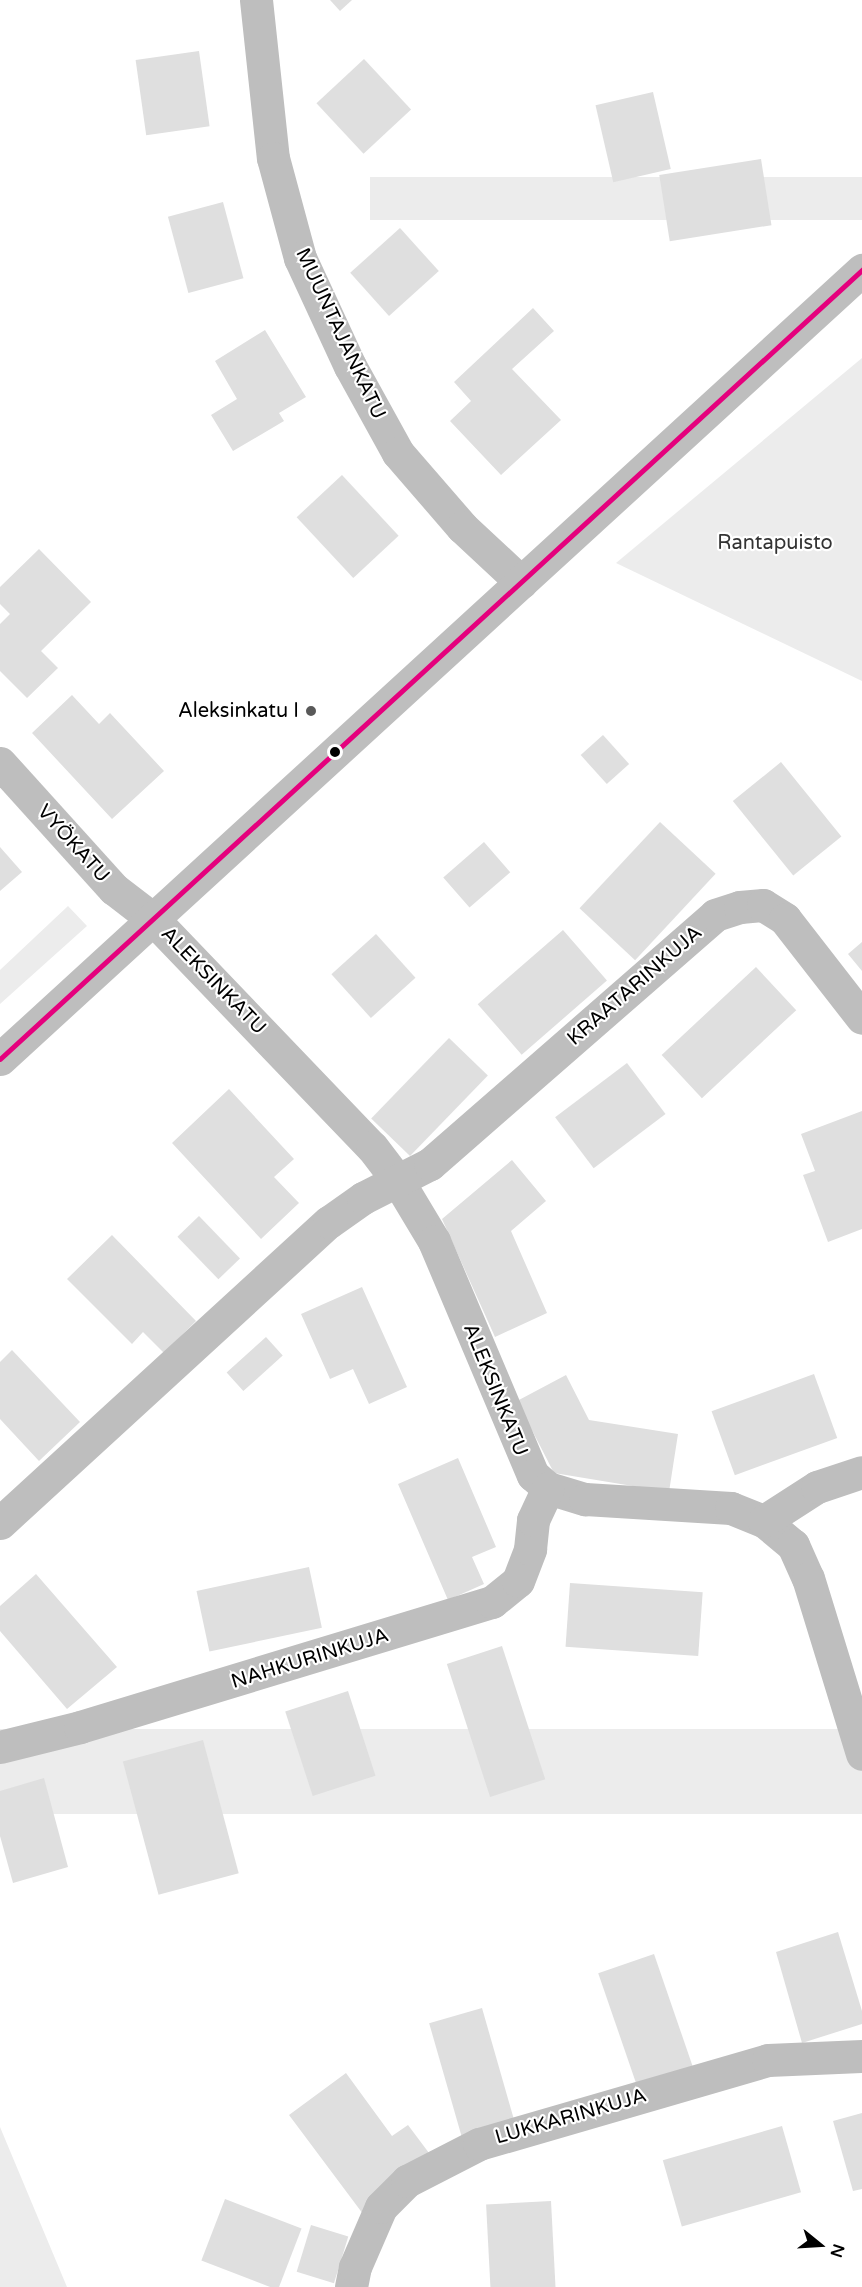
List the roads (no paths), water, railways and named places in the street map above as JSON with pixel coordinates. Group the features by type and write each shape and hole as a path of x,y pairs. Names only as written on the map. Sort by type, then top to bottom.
{"street":[{"name":"MUUNTAJANKATU","path":"256,0 273,158 300,258 350,366 398,453 462,527 521,582"},
{"path":"0,1059 862,270"},
{"name":"VYÖKATU","path":"0,764 114,889 153,919"},
{"name":"KRAATARINKUJA","path":"398,1181 430,1164 716,915 740,907 763,905 785,919 862,1018"},
{"name":"ALEKSINKATU","path":"153,919 372,1147 398,1181 434,1241 525,1464 548,1488 585,1499 731,1508 764,1521 792,1545 808,1578 862,1754"},
{"path":"0,1522 329,1222 363,1198 398,1181"},
{"path":"764,1521 817,1487 862,1472"},
{"name":"NAHKURINKUJA","path":"0,1747 80,1727 492,1602 518,1581 530,1549 533,1520 548,1488"},
{"name":"LUKKARINKUJA","path":"351,2287 356,2267 381,2207 407,2181 478,2144 768,2060 862,2056"}],"place":[{"name":"Aleksinkatu I","path":"311,711"}],"park label":[{"name":"Rantapuisto","path":"775,543"}]}
